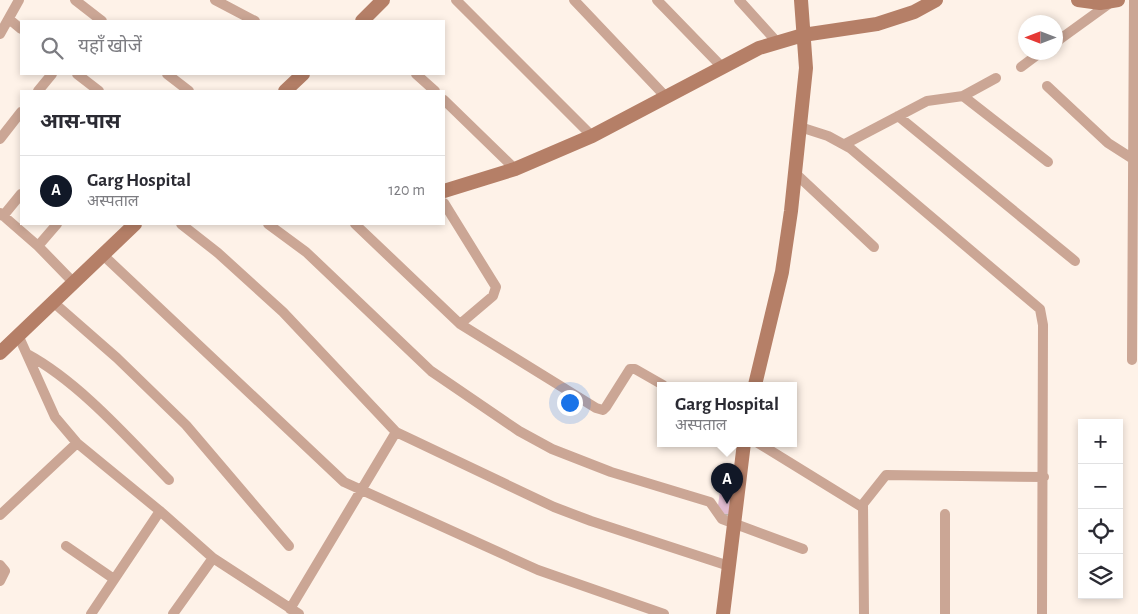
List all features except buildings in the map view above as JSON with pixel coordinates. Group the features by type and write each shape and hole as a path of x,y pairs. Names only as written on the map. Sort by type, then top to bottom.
{"main road":[{"path":"363,20 383,0"},
{"path":"756,382 783,265 795,173 806,68 801,0"},
{"path":"445,191 515,169 592,136 759,48 803,35 877,24 914,12 936,0"},
{"path":"1078,0 1100,3 1116,0"},
{"path":"287,90 302,75"},
{"path":"0,353 134,225"},
{"path":"723,614 744,447"}],"street":[{"path":"0,34 19,0"},
{"path":"75,0 101,20"},
{"path":"215,0 253,20"},
{"path":"456,0 592,136"},
{"path":"574,0 666,97"},
{"path":"657,0 722,67"},
{"path":"739,0 777,42"},
{"path":"1063,37 1116,0"},
{"path":"1132,360 1134,0"},
{"path":"8,19 20,28"},
{"path":"1021,67 1030,60"},
{"path":"39,90 51,75"},
{"path":"78,75 98,90"},
{"path":"168,75 188,90"},
{"path":"417,75 434,90"},
{"path":"845,144 934,98 963,96 996,78"},
{"path":"1047,86 1108,143 1133,159"},
{"path":"963,96 1048,162"},
{"path":"445,101 515,169"},
{"path":"0,139 20,113"},
{"path":"898,116 1075,261"},
{"path":"800,127 845,144 1040,309 1043,325 1044,477 1042,614"},
{"path":"795,173 874,247"},
{"path":"20,195 2,214 38,246 73,282"},
{"path":"445,204 496,288 494,296 460,324"},
{"path":"38,246 56,225"},
{"path":"182,225 218,253 283,312 396,432 568,512 729,566"},
{"path":"269,225 306,252 431,371 519,431 552,449 611,472 710,502 722,519 803,549"},
{"path":"356,225 460,324 599,410 606,407 630,369 636,369 658,382"},
{"path":"102,254 337,478 538,570 664,614"},
{"path":"53,302 116,358 186,425 290,546"},
{"path":"18,337 55,417 77,443 160,511 213,558 294,612 396,432"},
{"path":"27,354 48,365 112,422 168,480"},
{"path":"0,515 77,443"},
{"path":"764,447 862,507"},
{"path":"864,614 862,507 865,500 889,474 1044,477"},
{"path":"91,614 160,511"},
{"path":"945,514 945,614"},
{"path":"66,546 114,579"},
{"path":"173,614 213,558"},
{"path":"0,565 5,571 0,581"}],"place":[{"name":"Garg Hospital","path":"727,504"}]}
